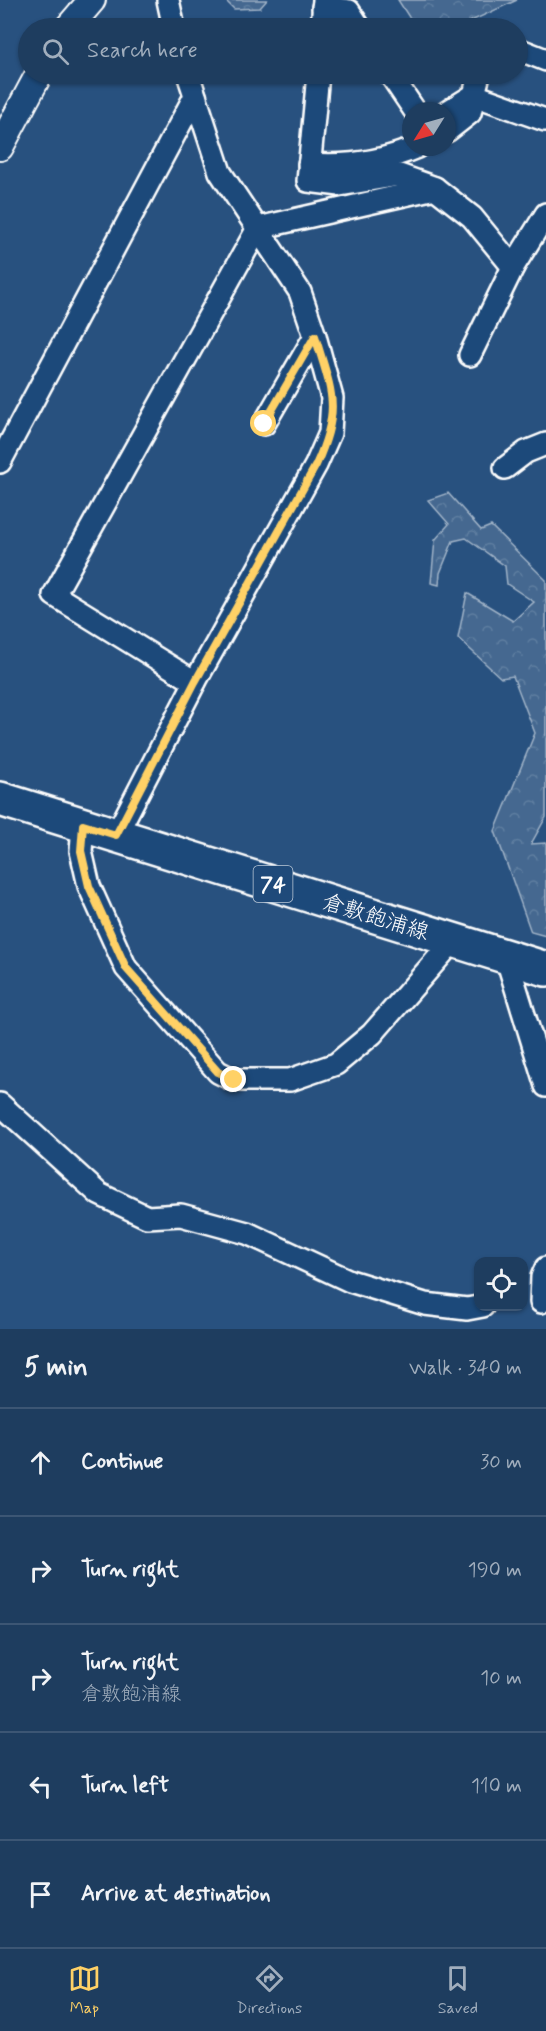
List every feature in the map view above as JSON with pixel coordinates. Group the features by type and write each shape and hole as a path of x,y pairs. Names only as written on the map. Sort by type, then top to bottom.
{"main road":[{"name":"倉敷飽浦線","path":"0,799 546,969"}],"street":[{"path":"77,18 92,0"},
{"path":"168,0 172,18"},
{"path":"324,4 349,11 354,18"},
{"path":"528,53 546,60"},
{"path":"0,147 34,84"},
{"path":"116,835 195,682 316,465 330,433 333,398 300,292 220,172 191,84"},
{"path":"317,84 308,181 340,185 399,175 435,188 472,217 513,267"},
{"path":"397,84 409,102"},
{"path":"456,124 470,113 477,84"},
{"path":"456,106 474,95"},
{"path":"474,95 545,120"},
{"path":"0,462 195,96"},
{"path":"309,164 340,167 368,163 402,152"},
{"path":"195,682 54,595 258,228 435,188"},
{"path":"470,355 513,267 546,214"},
{"path":"264,424 315,336"},
{"path":"505,468 526,452 546,444"},
{"path":"83,825 81,851 89,886 126,968 218,1072 234,1080 290,1080 336,1064 372,1034 454,940"},
{"path":"506,956 546,1086"},
{"path":"0,1104 77,1177 99,1194 130,1210 147,1217 181,1215 248,1233 350,1281 425,1304 467,1310 474,1308"},
{"path":"537,1302 542,1276 546,1268"}],"green space":[{"path":"225,0 267,0 260,8 234,9"},
{"path":"398,0 517,0 478,18 410,18"},
{"path":"448,493 481,530 491,526 546,580 546,817 531,844 546,843 546,936 531,932 495,831 535,733 513,676 501,678 458,638 467,593 513,621 534,602 507,584 505,566 466,538 453,541 440,573 439,585 431,583 435,540 449,524 428,500"}],"route":[{"path":"234,1080 218,1072 126,968 89,886 81,851 83,825 116,835 195,682 316,465 330,433 333,398 315,336 264,424"}]}
